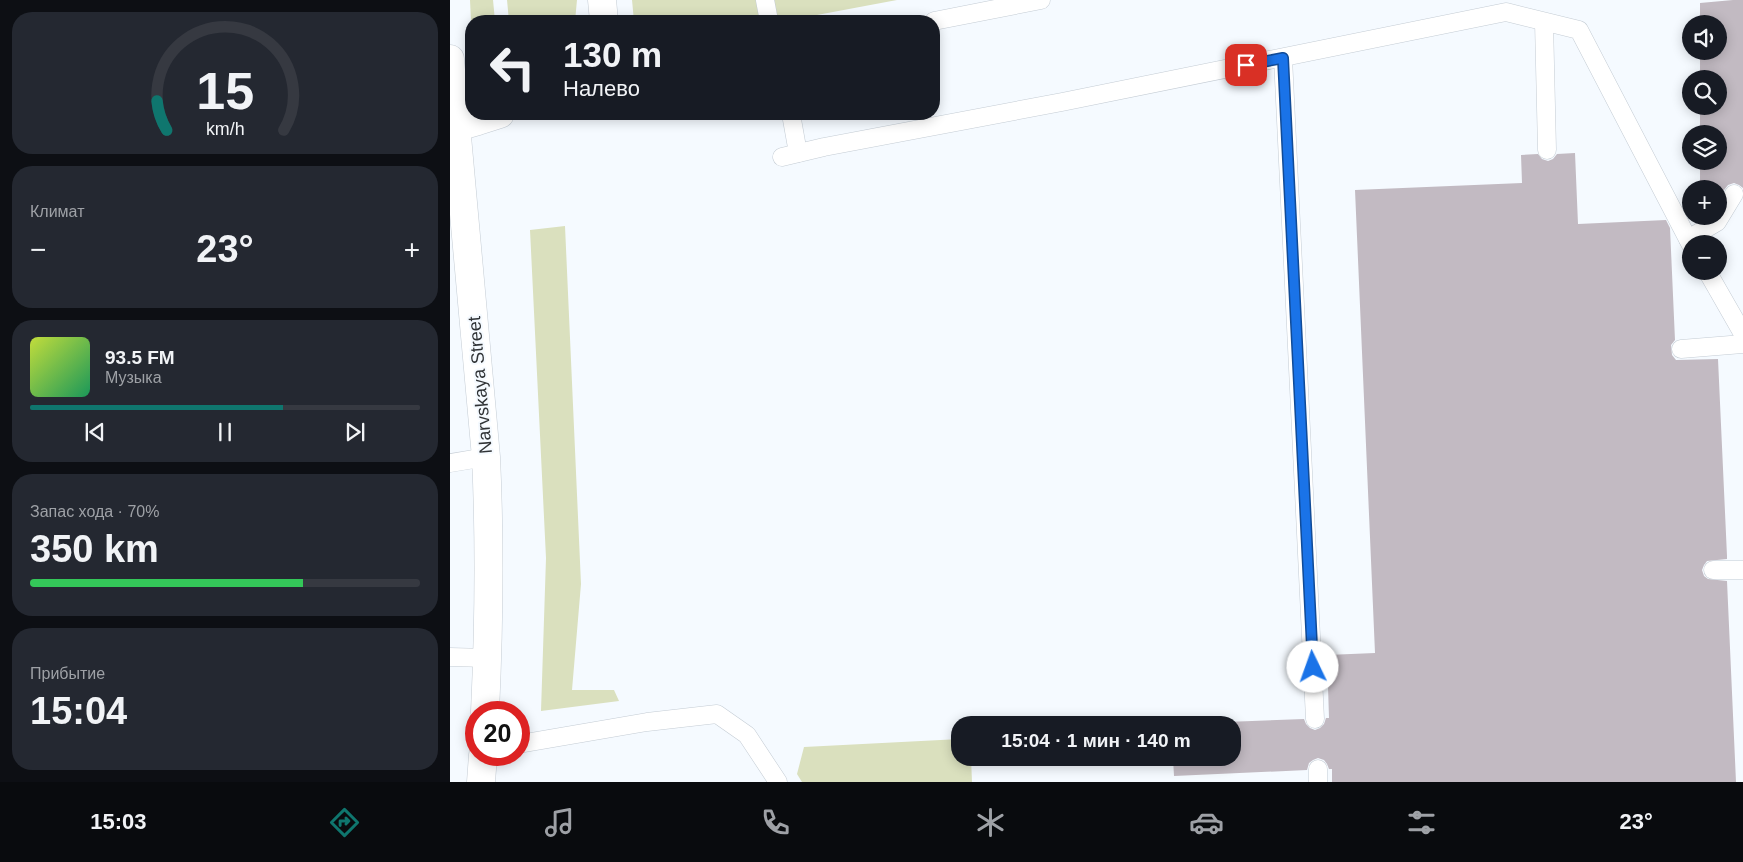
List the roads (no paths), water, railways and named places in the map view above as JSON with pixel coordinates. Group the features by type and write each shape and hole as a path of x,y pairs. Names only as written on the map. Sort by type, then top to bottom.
{"street":[{"path":"602,0 603,15"},
{"name":"Narvskaya Street","path":"450,59 454,128 486,457 488,506 485,701"},
{"path":"454,128 480,120"},
{"path":"481,782 482,766"}],"lane":[{"path":"765,0 768,15"},
{"path":"940,20 1042,0"},
{"path":"791,120 790,155 833,145 1283,58 1503,6 1544,22 1579,30 1686,235"},
{"path":"1544,22 1547,150"},
{"path":"1283,58 1316,719"},
{"path":"1699,235 1717,222 1734,194"},
{"path":"1712,280 1743,334"},
{"path":"1681,349 1743,344"},
{"path":"450,463 486,457"},
{"path":"1713,570 1743,570"},
{"path":"450,657 487,658"},
{"path":"530,742 647,722 717,714 747,735 778,782"}]}
